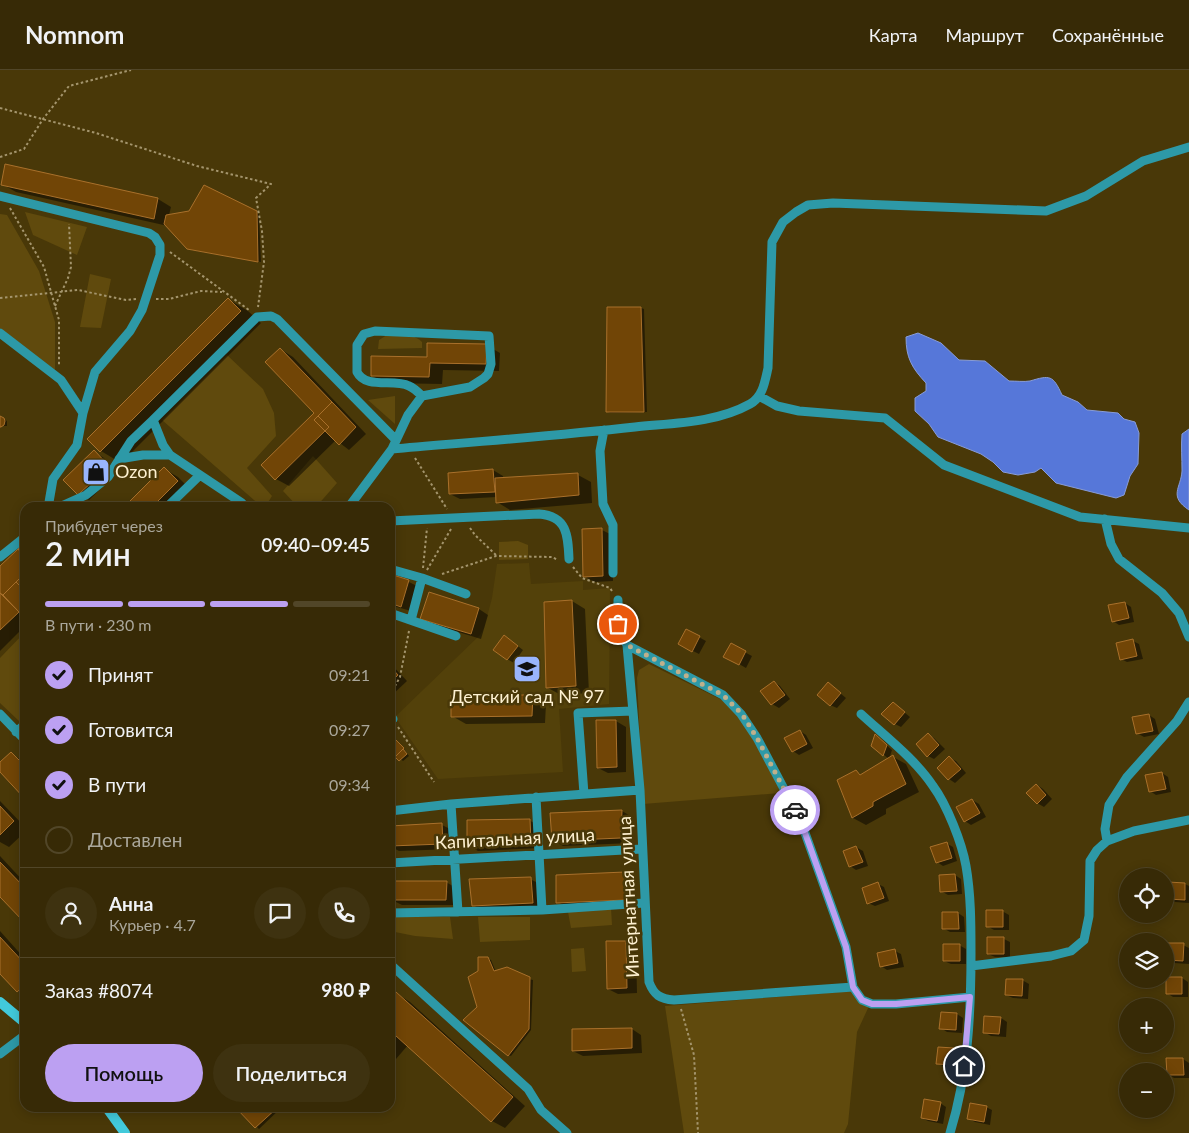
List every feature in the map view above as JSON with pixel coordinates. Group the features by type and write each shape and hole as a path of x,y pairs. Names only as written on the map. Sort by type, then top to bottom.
{"main road":[{"path":"0,1002 20,1019"},
{"path":"110,1112 126,1133"}],"street":[{"path":"70,502 86,495 108,477 131,441 257,317 271,316 278,319 394,444 409,448 604,430 722,416 751,403 759,396 764,386 768,368 772,242 783,222 808,205 834,203 1046,211 1086,196 1143,162 1189,147"},
{"path":"4,197 149,233 155,237 160,245 160,255 142,310 130,331 95,372 91,380 77,445 52,479 49,502"},
{"path":"352,502 394,444 408,415 422,396 470,387 488,374 491,364 489,336 375,331 364,334 357,345 356,365 359,376 369,382 408,385 422,396"},
{"path":"0,333 61,380 83,413"},
{"path":"759,396 777,406 799,411 886,418 944,465 1080,517 1189,528"},
{"path":"153,420 163,445 170,455 237,502"},
{"path":"604,430 600,451 603,504 613,525 613,572"},
{"path":"119,460 143,455 170,455"},
{"path":"172,502 200,475"},
{"path":"395,521 549,515 558,519 564,527 568,538 570,561"},
{"path":"1105,519 1111,544 1119,559 1162,593 1179,613 1189,637"},
{"path":"0,557 20,541"},
{"path":"395,570 466,594"},
{"path":"411,620 422,578"},
{"name":"Интернатная улица","path":"618,600 618,624 621,636 627,645 640,790 644,903 649,982 652,990 658,997 678,1000 853,987"},
{"path":"395,615 456,636"},
{"path":"627,645 723,695 742,714 757,738 800,819 846,947 853,987 862,1000 872,1004 896,1004 970,997"},
{"path":"1107,840 1105,829 1109,805 1127,777 1177,721 1189,702"},
{"path":"584,794 578,713 633,710"},
{"path":"0,714 20,736"},
{"path":"861,714 904,754 933,786 952,822 966,866 971,918 970,997 964,1066 950,1133"},
{"path":"16,732 20,728"},
{"path":"395,810 451,804 640,790"},
{"path":"536,797 542,910"},
{"path":"451,804 458,912"},
{"path":"971,966 1051,956 1070,951 1084,940 1089,916 1090,861 1097,850 1107,840 1134,831 1189,820"},
{"name":"Капитальная улица","path":"395,863 642,849"},
{"path":"395,914 542,910 644,903"},
{"path":"395,969 528,1089 541,1110 567,1133"},
{"path":"0,1054 20,1039"}],"path":[{"path":"0,157 24,149 43,119 69,86 131,70"},
{"path":"0,108 96,133 197,166 271,184 256,198 262,231 264,262 257,317 160,245"},
{"path":"4,197 44,267 59,320 59,366 61,380"},
{"path":"55,306 71,267 69,213"},
{"path":"0,298 78,290 126,300 146,298 169,299 201,291 224,292"},
{"path":"409,448 448,511 460,518 497,556"},
{"path":"422,578 460,518"},
{"path":"422,578 427,529 426,520"},
{"path":"422,578 448,573 497,556 552,557 570,561 582,578 610,588 618,600"},
{"path":"395,686 400,676 411,620"},
{"path":"395,722 434,782"},
{"path":"678,1000 694,1055 698,1133"}],"shaded area":[{"path":"25,212 87,227 77,255 33,235"},
{"path":"0,214 7,215 39,271 55,322 55,370 0,328"},
{"path":"90,274 111,279 101,328 80,327"},
{"path":"387,335 415,337 422,342 422,348 378,349 379,340"},
{"path":"227,355 263,389 274,413 276,436 247,468 272,496 268,502 256,502 162,420"},
{"path":"395,396 395,424 368,400"},
{"path":"313,456 337,483 320,502 293,502 283,491"},
{"path":"518,541 528,545 528,559 499,560 499,542"},
{"name":"Детский сад № 97","path":"529,563 531,584 583,581 583,590 610,588 609,704 559,709 563,772 438,779 395,717 480,635 484,628 492,598 497,564"},
{"path":"20,637 19,721 0,703 0,658"},
{"path":"649,664 724,701 742,717 779,785 781,793 643,804 637,678 639,670"},
{"path":"611,908 612,925 571,928 568,912"},
{"path":"395,917 450,917 453,939 415,936 395,932"},
{"path":"478,917 530,917 530,940 480,942"},
{"path":"584,948 586,971 572,972 571,949"},
{"path":"851,991 856,999 869,1006 857,1032 848,1124 844,1133 684,1133 665,1006"}],"water":[{"path":"918,333 941,343 959,360 985,361 1009,381 1050,378 1062,395 1078,402 1087,410 1118,413 1124,419 1135,422 1139,433 1138,464 1130,476 1124,495 1116,498 1056,483 1041,468 1035,472 1018,475 1003,472 981,454 938,437 929,424 915,411 915,398 926,391 926,383 911,362 907,351 906,337"},
{"path":"1189,429 1189,510 1179,500 1177,492 1182,471 1182,434"}],"building":[{"path":"5,164 158,198 154,219 1,185"},
{"path":"204,185 257,211 258,262 187,249 164,224 166,215 189,211"},
{"path":"228,298 241,311 100,452 87,439"},
{"path":"607,307 641,307 644,412 606,412"},
{"path":"427,343 487,344 486,364 430,363 429,377 371,376 371,356 427,357"},
{"path":"280,348 332,402 318,416 329,427 275,480 261,465 314,413 265,362"},
{"path":"332,402 356,427 339,445 314,420"},
{"path":"0,416 5,421 1,427 0,427"},
{"path":"94,450 109,466 78,495 63,480"},
{"path":"164,467 178,481 157,502 129,502"},
{"path":"493,469 495,492 449,494 448,473"},
{"path":"578,473 579,495 496,503 495,478"},
{"path":"602,528 603,576 583,577 582,529"},
{"path":"18,549 20,551 20,578 3,595 0,593 0,566"},
{"path":"395,576 409,580 401,607 395,605"},
{"path":"20,578 20,586 16,582"},
{"path":"16,582 20,586 19,612 3,595"},
{"path":"429,592 479,608 471,634 420,619"},
{"path":"0,593 19,612 0,630"},
{"path":"572,600 576,686 546,688 544,602"},
{"path":"1125,602 1129,618 1112,622 1108,605"},
{"path":"686,629 700,636 692,652 678,644"},
{"path":"504,635 518,646 507,660 493,650"},
{"path":"1133,639 1137,656 1120,660 1116,643"},
{"path":"731,643 746,651 739,665 723,657"},
{"path":"774,681 785,695 771,705 760,691"},
{"path":"828,682 841,693 830,706 817,695"},
{"path":"451,695 533,695 532,716 451,717"},
{"path":"893,702 905,712 894,725 881,714"},
{"path":"1149,714 1153,731 1136,734 1132,717"},
{"path":"596,720 616,720 617,767 597,768"},
{"path":"800,730 807,744 792,752 784,738"},
{"path":"928,733 939,745 927,757 916,744"},
{"path":"875,734 887,745 883,756 871,746"},
{"path":"395,741 404,748 395,757"},
{"path":"403,749 407,754 399,761 395,757"},
{"path":"11,752 20,761 20,794 0,772 0,762"},
{"path":"893,755 906,784 873,802 873,806 852,818 837,780 856,770 860,775"},
{"path":"949,756 961,769 948,780 937,768"},
{"path":"1162,772 1166,789 1149,792 1145,775"},
{"path":"1036,784 1046,795 1037,804 1026,793"},
{"path":"972,799 980,813 964,822 956,807"},
{"path":"0,806 14,821 0,835"},
{"path":"622,810 621,838 552,841 550,813"},
{"path":"530,819 531,843 467,846 467,820"},
{"path":"442,823 443,844 395,846 395,826"},
{"path":"947,842 952,858 936,863 930,847"},
{"path":"856,846 863,862 849,867 843,851"},
{"path":"0,862 20,883 20,918 0,897"},
{"path":"625,872 625,900 556,903 556,875"},
{"path":"955,874 957,891 940,892 939,875"},
{"path":"531,877 533,903 472,906 469,879"},
{"path":"395,881 447,881 446,900 395,900"},
{"path":"878,882 884,898 867,904 862,888"},
{"path":"1174,882 1185,883 1185,900 1174,899"},
{"path":"986,910 1003,910 1003,927 986,927"},
{"path":"942,912 958,912 959,929 942,929"},
{"path":"0,937 20,959 20,989 17,992 0,974"},
{"path":"987,937 1004,937 1004,954 987,954"},
{"path":"606,941 626,941 627,988 607,989"},
{"path":"1174,943 1184,943 1183,961 1174,960"},
{"path":"943,944 960,944 960,961 943,961"},
{"path":"895,949 898,963 880,967 877,953"},
{"path":"478,957 488,957 494,971 507,967 530,977 529,1029 508,1056 463,1020 477,1007 468,977 478,971"},
{"path":"1174,977 1182,977 1182,994 1166,994 1166,988 1174,988"},
{"path":"1006,979 1023,979 1022,996 1005,995"},
{"path":"396,992 513,1097 491,1122 396,1036 395,1037"},
{"path":"941,1012 957,1013 956,1030 939,1029"},
{"path":"984,1016 1001,1017 999,1034 983,1033"},
{"path":"632,1028 632,1048 572,1051 572,1029"},
{"path":"938,1047 954,1048 953,1065 936,1064"},
{"path":"1166,1058 1183,1058 1184,1075 1174,1075 1174,1063 1166,1063"},
{"path":"924,1099 941,1102 937,1121 921,1118"},
{"path":"970,1103 987,1106 984,1122 967,1119"},
{"path":"240,1112 273,1112 255,1128"}],"way so far":[{"path":"618,624 621,636 627,645 723,695 742,714 757,738 795,810"}],"place":[{"name":"Ozon","path":"96,472"},
{"name":"Детский сад № 97","path":"527,669"}],"route":[{"path":"795,810 800,819 846,947 853,987 862,1000 872,1004 896,1004 970,997 964,1066"}]}
